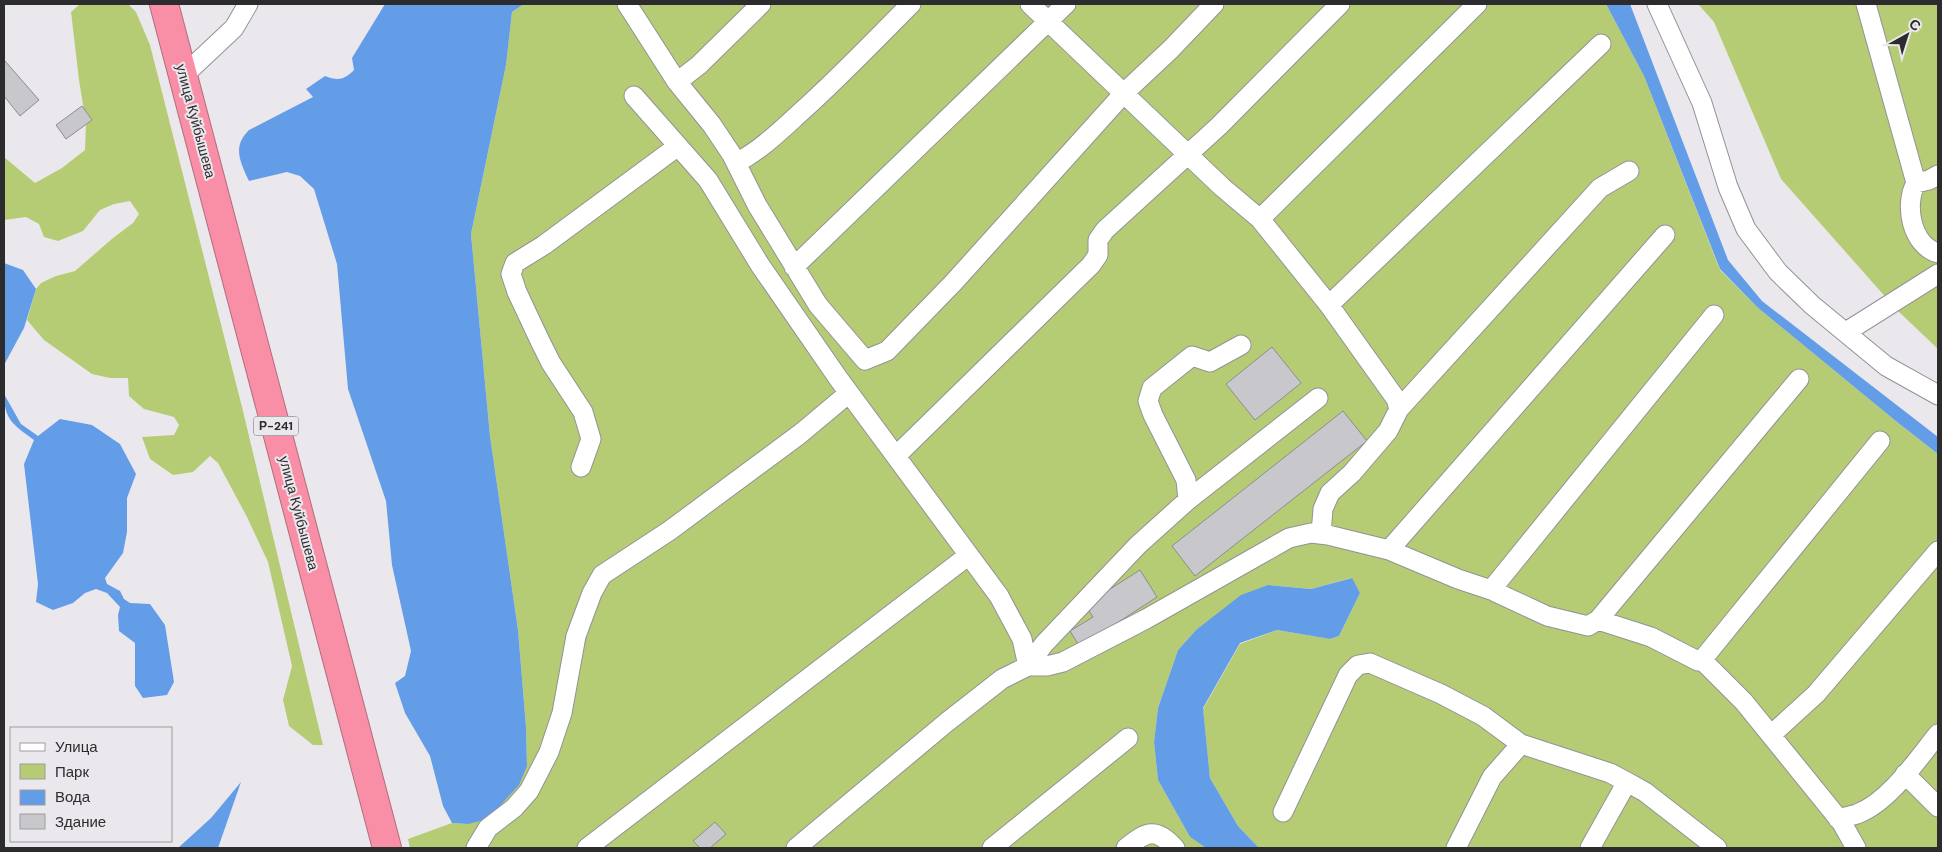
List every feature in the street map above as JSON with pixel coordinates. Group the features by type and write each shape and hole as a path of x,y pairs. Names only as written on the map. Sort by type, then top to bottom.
{"highway":[{"name":"улица Куйбышева","path":"164,4 386,848"}],"street":[{"path":"184,75 234,28 248,4"},
{"path":"627,4 677,82 712,125 736,163 757,205 818,305 864,360 887,351 954,282 1124,93 1171,49 1214,4"},
{"path":"677,82 700,65 761,4"},
{"path":"736,163 753,154 812,102 910,4"},
{"path":"1030,4 1187,153 1260,219 1329,306 1389,388 1396,399 1399,409"},
{"path":"794,267 1066,4"},
{"path":"896,456 1091,265 1098,255 1098,240 1105,230 1187,153 1219,126 1340,4"},
{"path":"1260,219 1477,4"},
{"path":"1657,4 1702,103 1728,187 1746,230 1778,272 1812,305 1886,366 1938,395"},
{"path":"1866,4 1916,183"},
{"path":"1329,306 1601,44"},
{"path":"634,96 708,180 760,265 849,392 1000,596 1022,639 1028,666"},
{"path":"581,467 591,439 583,412 551,363 517,292 511,274 515,263 544,245 678,146"},
{"path":"1320,534 1323,509 1330,494 1352,473 1388,431 1399,409 1600,188 1628,171"},
{"path":"1938,175 1929,180 1916,183 1911,191 1910,201 1914,228 1921,240 1931,250 1938,253"},
{"path":"1389,550 1665,235"},
{"path":"1846,332 1938,274"},
{"path":"1491,590 1714,314"},
{"path":"1188,500 1186,480 1153,415 1148,401 1152,388 1192,356 1210,362 1241,346"},
{"path":"796,848 947,722 1002,679 1028,666 1047,666 1063,662 1146,619 1289,538 1310,533 1320,534 1389,550 1458,579 1491,590 1547,616 1588,626 1598,620 1799,379"},
{"path":"476,848 488,828 514,808 529,791 550,752 562,713 576,636 592,593 602,575 670,531 800,434 849,392"},
{"path":"1028,666 1044,644 1138,546 1188,500 1318,398"},
{"path":"1702,660 1880,441"},
{"path":"1771,735 1816,694 1938,551"},
{"path":"586,848 969,555"},
{"path":"1598,620 1651,637 1698,661 1702,660 1744,702 1838,819 1852,838 1856,848"},
{"path":"1283,812 1348,674 1352,669 1363,664 1374,664 1441,694 1483,716 1521,744 1610,773 1627,782 1645,792 1717,848"},
{"path":"1838,819 1858,814 1877,802 1905,774 1938,734"},
{"path":"992,848 1128,738"},
{"path":"1456,848 1492,776 1521,744"},
{"path":"1905,774 1938,807"},
{"path":"1590,848 1627,782"},
{"path":"1126,848 1142,835 1158,834 1175,848"}],"green space":[{"path":"80,4 128,4 136,12 150,45 242,407 323,745 313,745 289,726 283,700 292,666 268,562 247,517 218,463 210,456 193,472 173,475 150,459 142,437 174,435 179,425 174,417 144,409 129,396 128,378 110,378 92,374 44,340 27,320 36,289 41,283 56,276 75,271 133,223 139,214 130,201 114,204 100,210 83,231 58,241 44,237 39,224 26,217 4,220 4,157 35,183 62,168 85,150 86,124 71,12"},
{"path":"524,4 1606,4 1644,76 1720,270 1757,307 1938,454 1938,848 1259,848 1238,826 1210,778 1203,709 1240,644 1277,630 1330,639 1339,636 1360,593 1351,578 1311,589 1268,585 1218,614 1196,630 1178,650 1158,708 1154,742 1158,780 1190,837 1206,848 410,848 408,839 452,823 468,824 527,766 526,727 518,630 490,436 471,234 506,65 512,12"},
{"path":"1698,4 1938,4 1938,349 1897,310 1781,179 1714,22"}],"water":[{"path":"385,4 524,4 512,12 506,65 471,234 490,436 518,630 526,727 527,766 519,785 488,819 468,824 452,823 443,806 430,756 405,713 395,683 405,676 411,651 392,565 386,501 348,389 337,264 314,189 300,176 287,172 249,181 239,154 241,142 249,130 313,97 306,89 325,76 341,79 354,70 352,58"},
{"path":"1606,4 1630,4 1728,260 1762,301 1938,437 1938,454 1757,307 1720,269 1644,76"},
{"path":"4,263 23,270 36,289 24,328 4,365"},
{"path":"4,394 21,424 38,436 60,419 92,425 120,444 136,474 127,498 127,532 123,553 105,578 107,584 120,591 124,599 130,603 150,604 165,625 174,682 167,695 143,698 135,686 135,643 119,631 118,615 120,607 107,593 96,589 85,593 73,603 53,610 36,602 38,584 24,464 34,440 16,426 8,416 4,403"},
{"path":"1352,578 1360,593 1339,636 1330,639 1277,630 1240,643 1203,708 1210,778 1238,826 1259,848 1206,848 1190,837 1158,780 1154,742 1158,708 1178,650 1196,630 1241,595 1268,585 1311,589"},
{"path":"241,782 218,848 178,848 211,818"}],"building":[{"path":"5,61 39,100 20,116 4,96"},
{"path":"82,106 92,120 66,139 56,125"},
{"path":"1272,347 1301,383 1255,420 1226,384"},
{"path":"1343,411 1367,441 1195,576 1172,546"},
{"path":"1140,570 1157,597 1080,647 1070,631 1093,617 1085,605"},
{"path":"715,822 726,834 710,848 700,848 693,841"}]}
